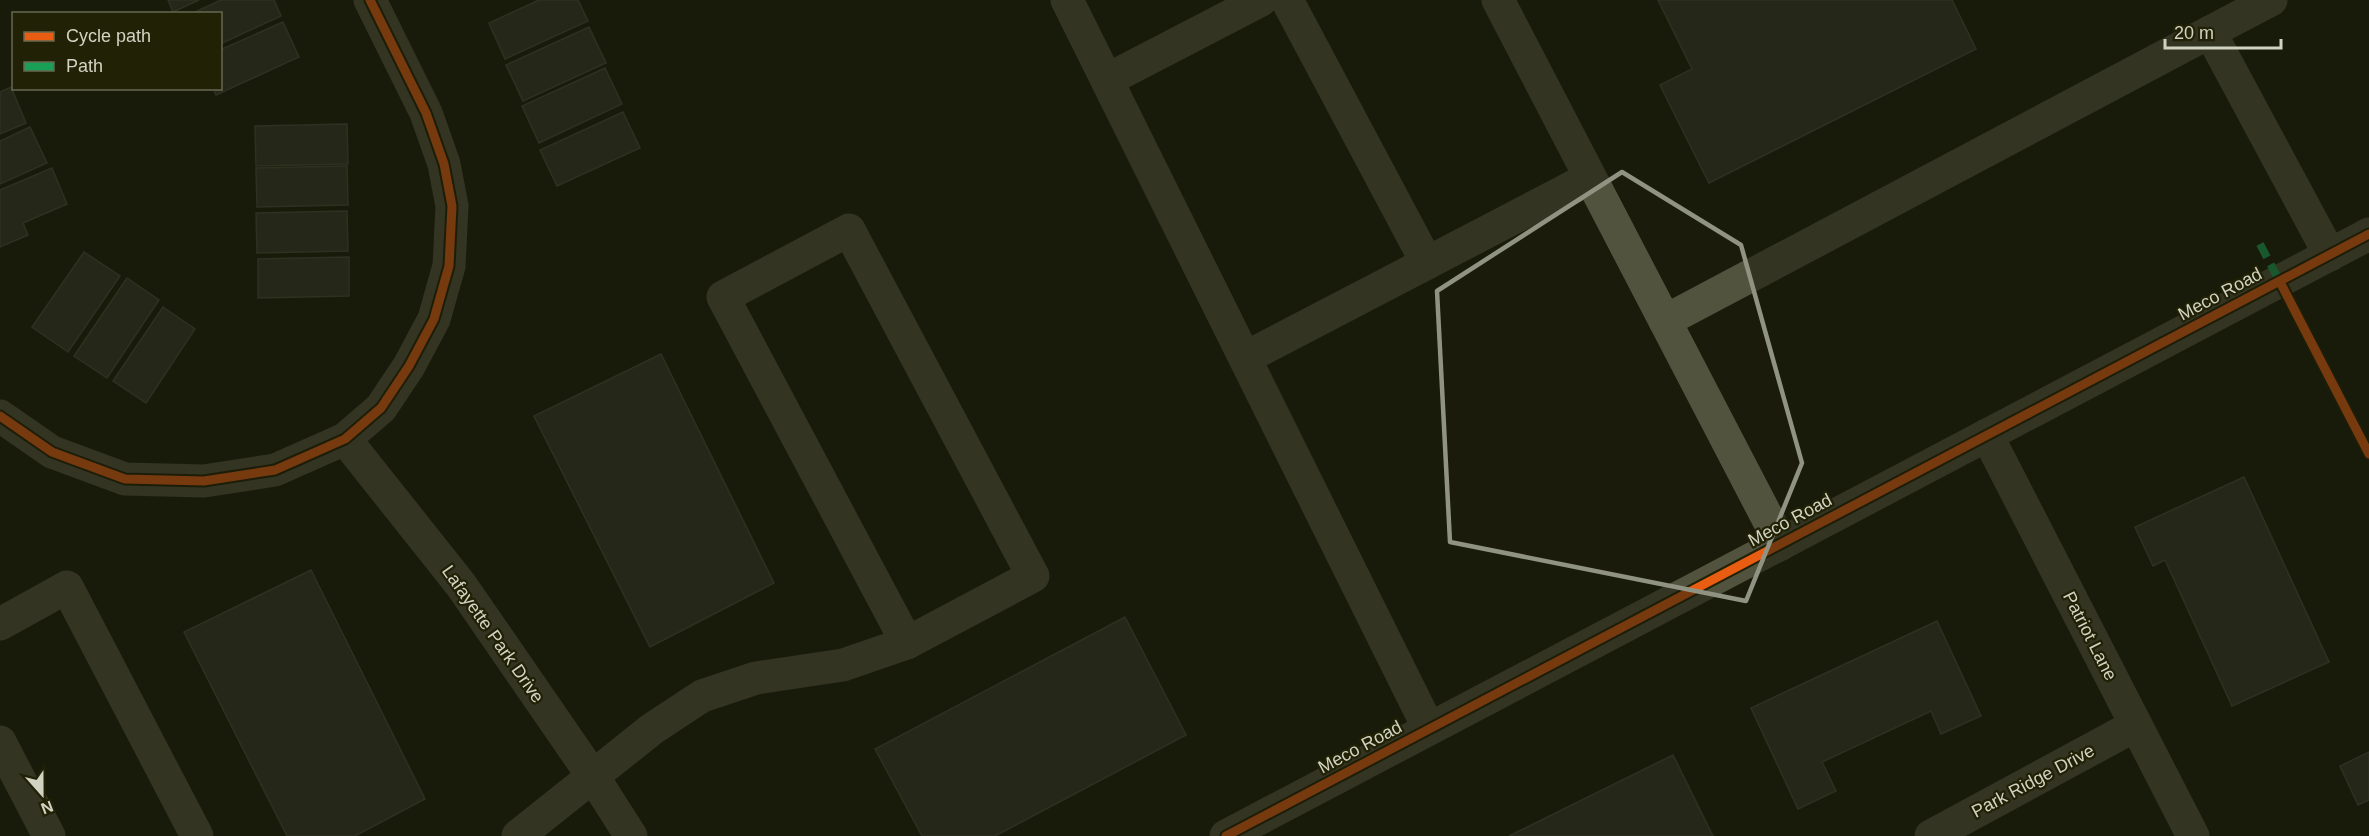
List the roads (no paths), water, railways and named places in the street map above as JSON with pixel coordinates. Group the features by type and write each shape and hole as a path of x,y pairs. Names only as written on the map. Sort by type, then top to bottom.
{"street":[{"path":"0,416 52,452 125,479 204,481 275,470 345,439 381,408 409,366 434,320 449,266 452,206 444,164 426,113 370,0"},
{"path":"1067,0 1429,729"},
{"path":"1107,80 1261,0"},
{"path":"1287,0 1427,263"},
{"path":"1498,0 1781,544"},
{"path":"1665,321 2271,0"},
{"path":"2210,32 2330,255"},
{"path":"1245,358 1590,177"},
{"path":"518,836 652,729 702,696 756,678 843,665 907,643 1033,576 849,230 723,297 907,643"},
{"name":"Meco Road","path":"1226,836 2369,234"},
{"name":"Patriot Lane","path":"1987,435 2193,836"},
{"name":"Lafayette Park Drive","path":"345,439 461,585 594,777 631,836"},
{"path":"0,624 67,587 197,836"},
{"name":"Park Ridge Drive","path":"1931,836 2136,725"},
{"path":"0,742 49,836"}]}
